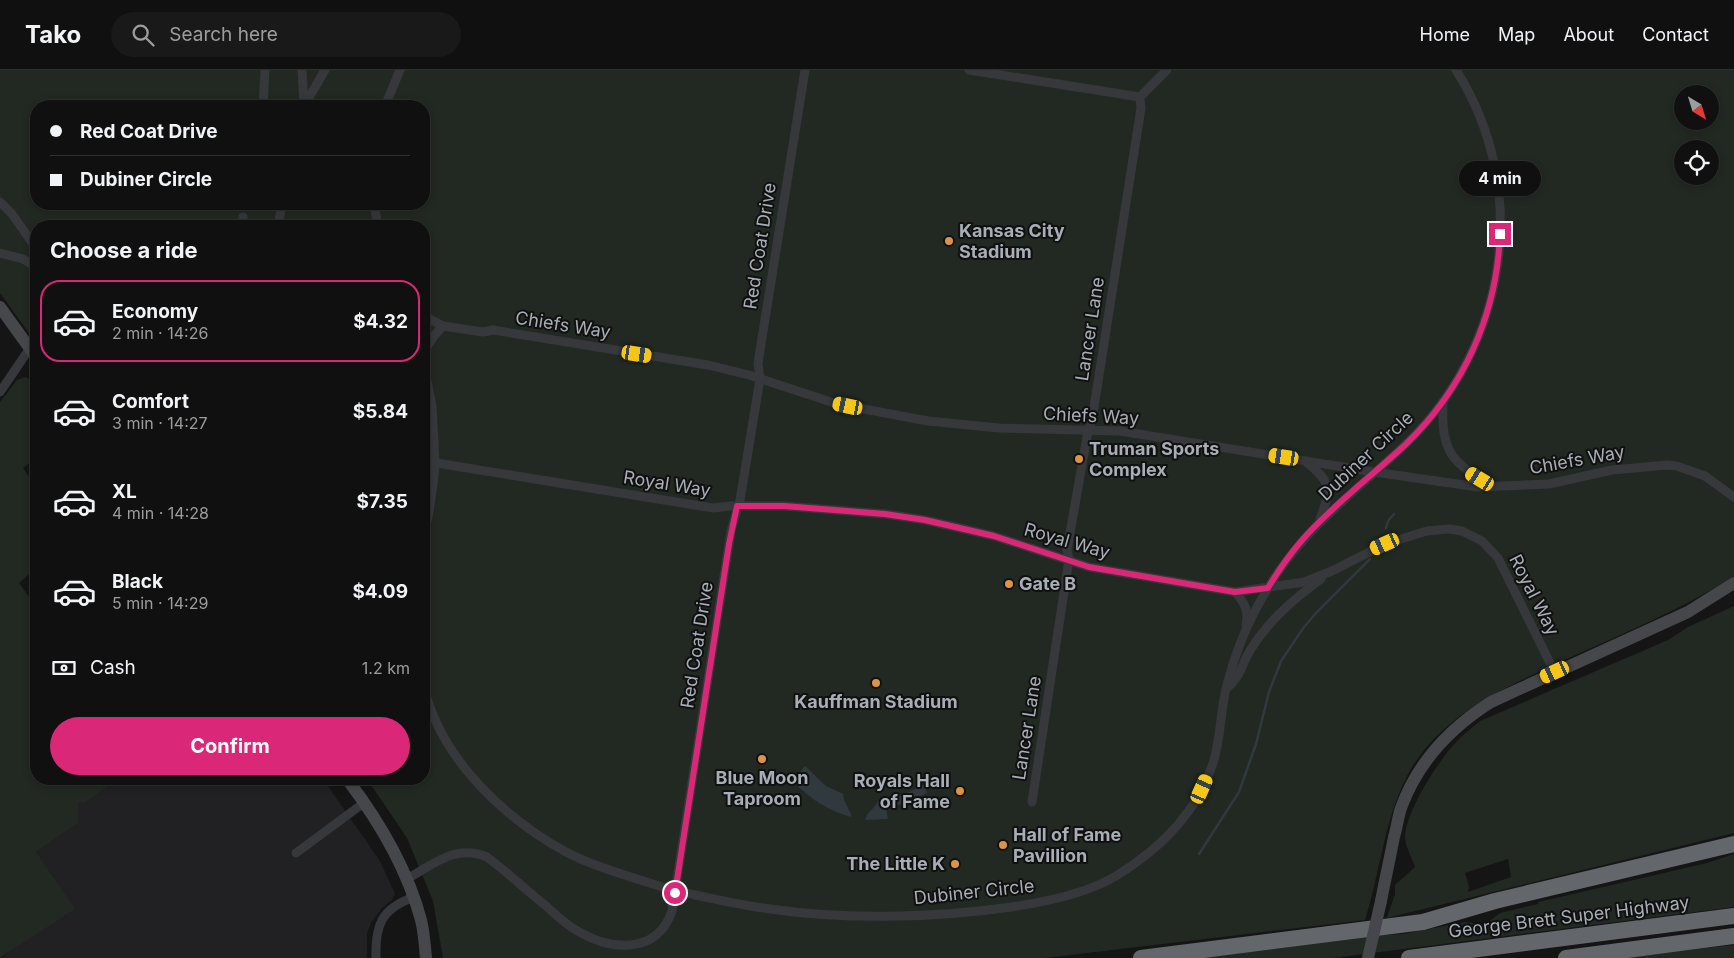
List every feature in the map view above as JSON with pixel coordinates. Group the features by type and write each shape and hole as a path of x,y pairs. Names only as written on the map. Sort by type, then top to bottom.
{"highway":[{"path":"1141,958 1423,922 1495,902 1734,844"},
{"name":"George Brett Super Highway","path":"1409,958 1734,916"},
{"path":"1566,958 1734,936"}],"main road":[{"path":"0,307 30,349"},
{"path":"1368,958 1401,809 1419,770 1432,751 1446,736 1476,711 1491,702 1688,612 1734,583"},
{"path":"352,785 365,802 398,859 407,879 421,922 426,958"}],"street":[{"path":"263,100 265,70"},
{"path":"302,70 304,100"},
{"path":"308,100 325,70"},
{"path":"388,100 400,70"},
{"name":"Red Coat Drive","path":"407,879 453,854 472,852 486,857 567,924 590,937 619,945 647,942 662,930 672,911 731,531 740,500 760,379 758,362 805,70"},
{"path":"970,70 1140,97 1168,70"},
{"name":"Dubiner Circle","path":"430,705 439,728 453,752 486,792 514,816 545,839 572,855 604,868 659,886 738,904 799,912 837,915 916,915 987,910 1026,904 1092,887 1112,878 1141,860 1165,840 1187,814 1202,789 1212,767 1218,747 1226,689 1244,636 1268,588 1283,564 1303,538 1406,443 1443,402 1468,360 1483,327 1497,279 1500,236 1497,181 1490,150 1472,99 1456,70"},
{"name":"Lancer Lane","path":"1032,802 1069,559 1067,550 1088,431 1092,420 1141,108 1140,97"},
{"path":"0,202 12,214 30,240"},
{"path":"0,253 23,259 30,263"},
{"name":"Chiefs Way","path":"430,319 444,326 483,332 493,330 708,365 749,375 837,404 928,421 999,428 1120,431 1478,487 1549,484 1612,470 1667,464 1705,476 1734,497"},
{"path":"430,342 444,326"},
{"path":"0,392 30,357"},
{"path":"430,396 435,464 430,498"},
{"path":"1443,402 1443,435 1449,450 1466,471 1494,487"},
{"path":"1304,461 1322,476 1326,486 1328,497 1319,522"},
{"name":"Royal Way","path":"430,462 713,508 784,506 892,515 925,520 994,536 1089,567 1235,592 1304,582 1332,571 1385,544 1426,531 1449,529 1462,531 1472,535 1491,548 1498,558 1555,672"},
{"path":"1226,689 1236,681 1250,650 1272,621 1296,598 1332,571"},
{"path":"1235,592 1247,609 1248,617 1244,636"},
{"path":"296,853 365,802"},
{"path":"376,958 375,936 380,922 392,909 414,897"}],"shaded area":[{"name":"Truman Sports Complex","path":"0,70 1734,70 1734,576 1675,610 1500,691 1456,719 1437,736 1420,755 1406,778 1392,812 1365,920 1045,958 443,958 433,901 407,838 371,785 430,785 430,220 30,220 30,335 0,293"},
{"path":"25,377 30,380 30,463 23,468 30,478 30,573 19,583 30,599 30,785 110,785 84,803 78,802 78,823 36,852 75,909 0,958 0,402 17,380"},
{"path":"1734,606 1734,833 1387,918 1395,894 1395,885 1415,867 1405,841 1411,813 1434,771 1459,739 1480,721 1668,640 1688,627","holes":["1508,859 1511,877 1468,892 1469,887 1465,873"]},
{"path":"805,766 826,786 843,794 851,817 819,803 793,781"},
{"path":"108,785 327,785 380,861 395,894 392,900 382,908 372,921 367,933 367,958 1,958 25,941 36,852 77,823 78,802"},
{"path":"924,785 927,793 906,803 886,808 888,819 865,820 878,801 900,796"},
{"path":"1734,854 1734,907 1333,958 1192,958 1362,936 1403,934 1465,922 1481,924 1488,922 1500,913 1538,904 1538,902 1707,863"},
{"path":"1734,945 1734,958 1622,958 1656,953"}],"waterway":[{"path":"1386,528 1388,521 1394,514"},
{"path":"1199,854 1239,792 1256,744 1269,692 1281,661 1304,627 1317,612 1370,559"}],"place":[{"name":"Kansas City Stadium","path":"949,241"},
{"name":"Truman Sports Complex","path":"1079,459"},
{"name":"Gate B","path":"1009,584"},
{"name":"Kauffman Stadium","path":"876,683"},
{"name":"Blue Moon Taproom","path":"762,759"},
{"name":"Royals Hall of Fame","path":"960,791"},
{"name":"Hall of Fame Pavillion","path":"1003,845"},
{"name":"The Little K","path":"955,864"}],"route":[{"path":"675,893 731,531 737,506 760,505 856,510 925,520 1022,544 1089,567 1235,592 1268,588 1303,538 1406,443 1443,402 1473,350 1483,327 1497,279 1500,234"}]}
